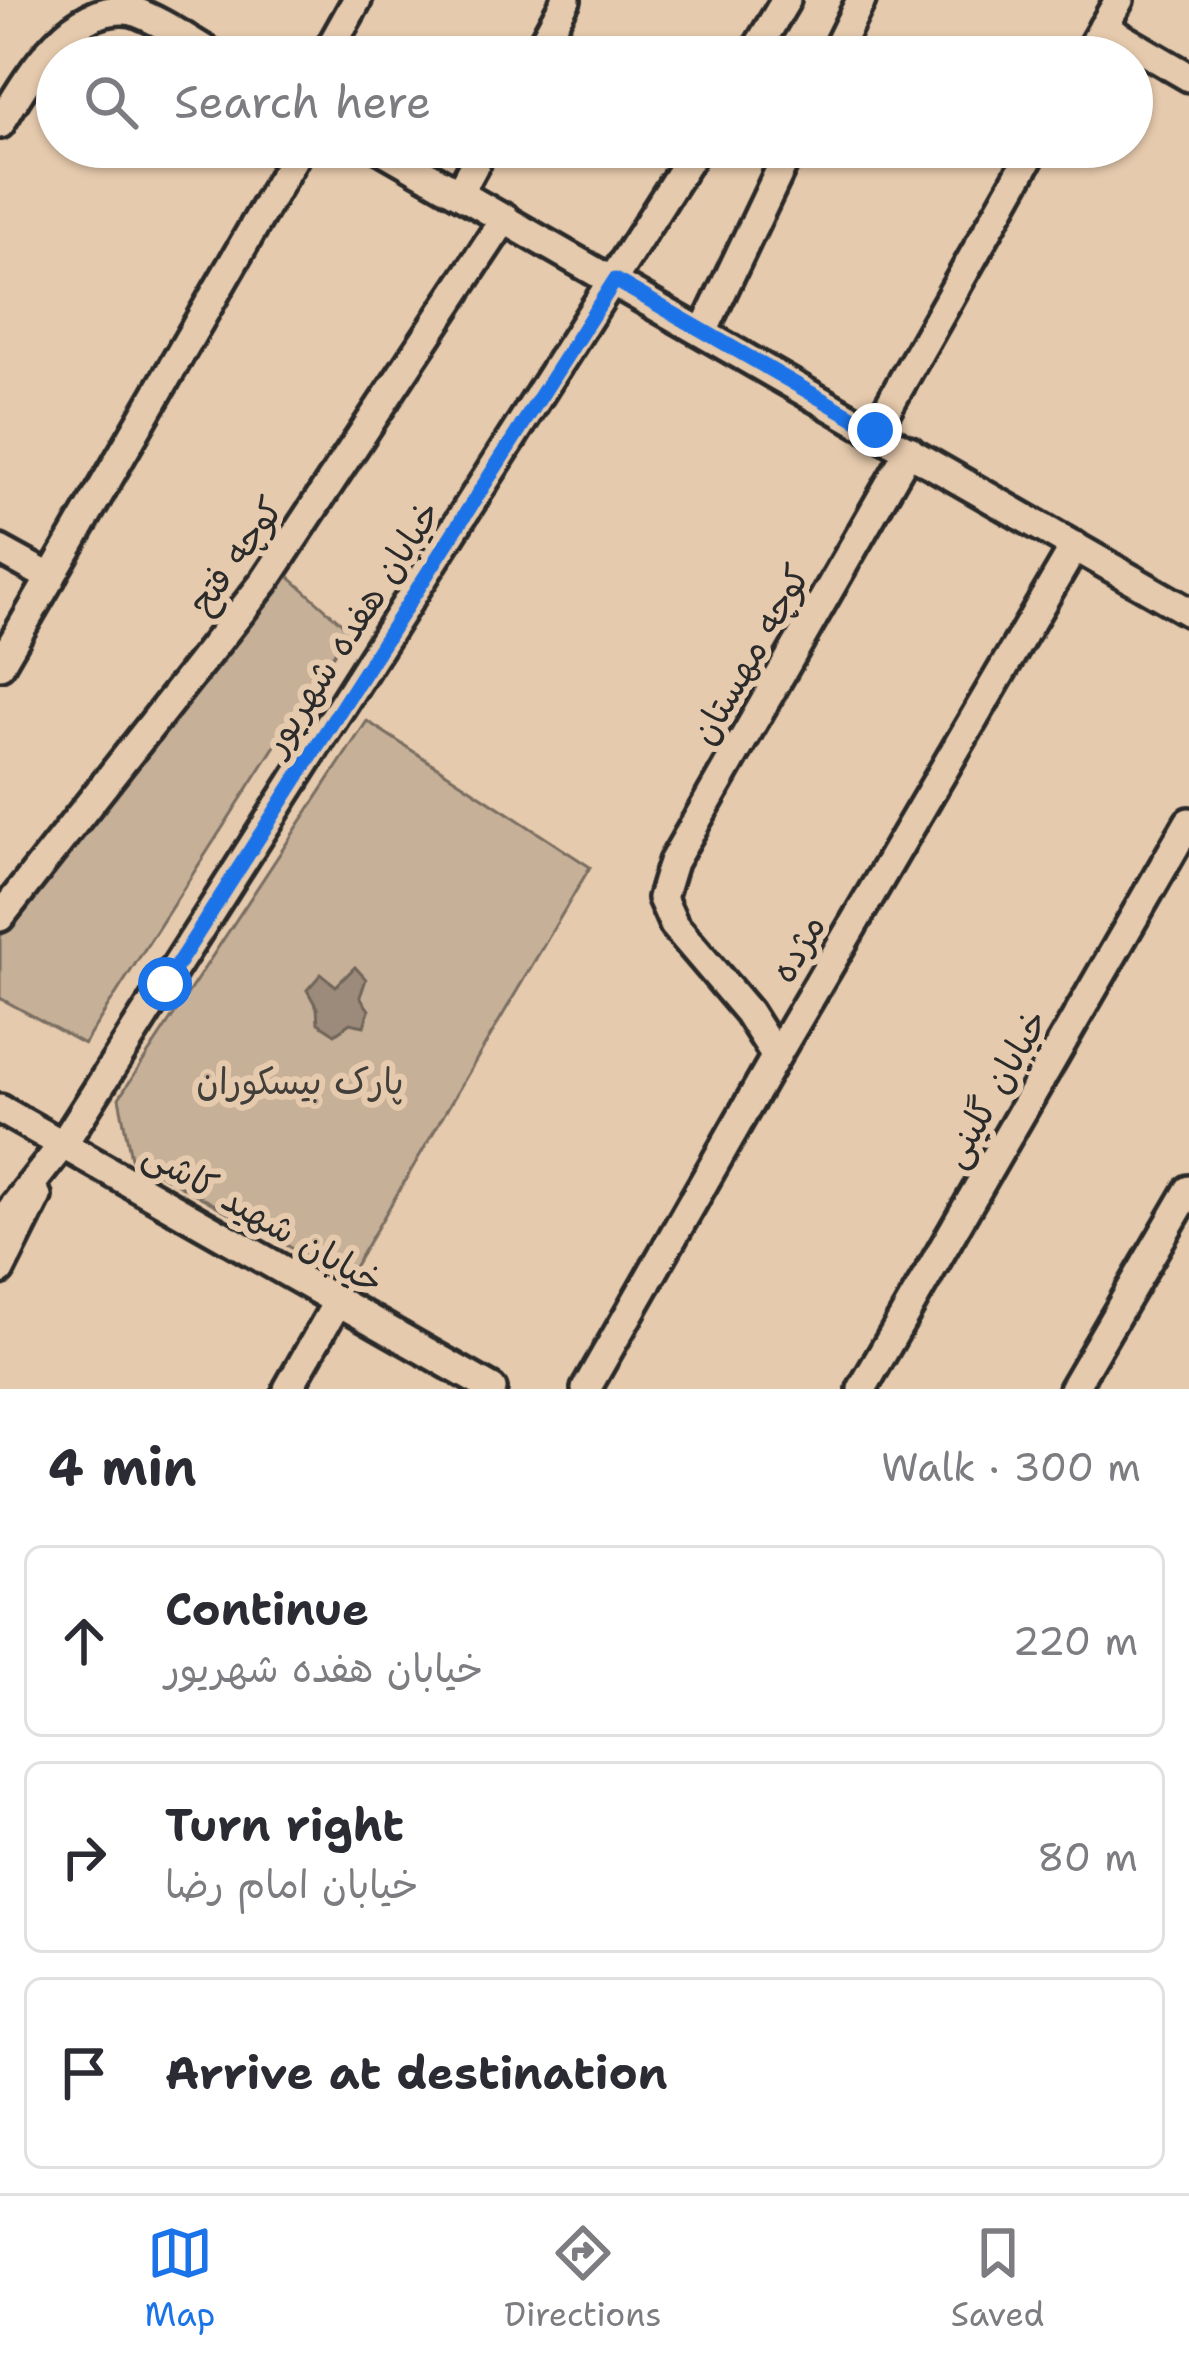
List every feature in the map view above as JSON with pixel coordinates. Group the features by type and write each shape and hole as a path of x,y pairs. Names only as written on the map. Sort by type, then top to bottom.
{"street":[{"path":"337,36 357,0"},
{"path":"546,36 566,0"},
{"path":"765,36 787,0"},
{"path":"843,36 860,0"},
{"path":"1098,36 1119,0"},
{"path":"60,36 85,13 134,5 183,36"},
{"path":"1103,27 1118,36"},
{"path":"1153,56 1189,77"},
{"path":"0,124 36,67"},
{"path":"0,665 288,168"},
{"path":"415,168 1189,612"},
{"path":"459,193 473,168"},
{"name":"خیابان هفده شهریور","path":"63,1144 684,168"},
{"path":"703,332 781,168"},
{"path":"875,430 1023,168"},
{"name":"کوچه فتح","path":"0,916 265,581 505,218"},
{"name":"کوچه مهستان","path":"776,1056 748,1012 674,925 662,898 674,862 909,450"},
{"name":"مژده","path":"586,1389 1076,546"},
{"path":"0,550 51,578"},
{"name":"خیابان گلینی","path":"862,1389 1189,823"},
{"name":"خیابان شهید کاشی","path":"0,1109 492,1389"},
{"path":"0,1224 63,1144"},
{"path":"0,1270 63,1144"},
{"path":"1072,1389 1189,1190"},
{"path":"288,1389 338,1301"}],"green space":[{"path":"285,573 349,630 84,1044 0,998 0,937"},
{"name":"پارک بیسکوران","path":"367,721 590,867 347,1279 131,1158 119,1098"}],"shaded area":[{"path":"355,967 366,979 360,997 369,1010 364,1026 350,1023 335,1034 318,1023 317,1008 307,990 321,974 336,986"}],"route":[{"path":"165,984 615,280 875,430"}]}
